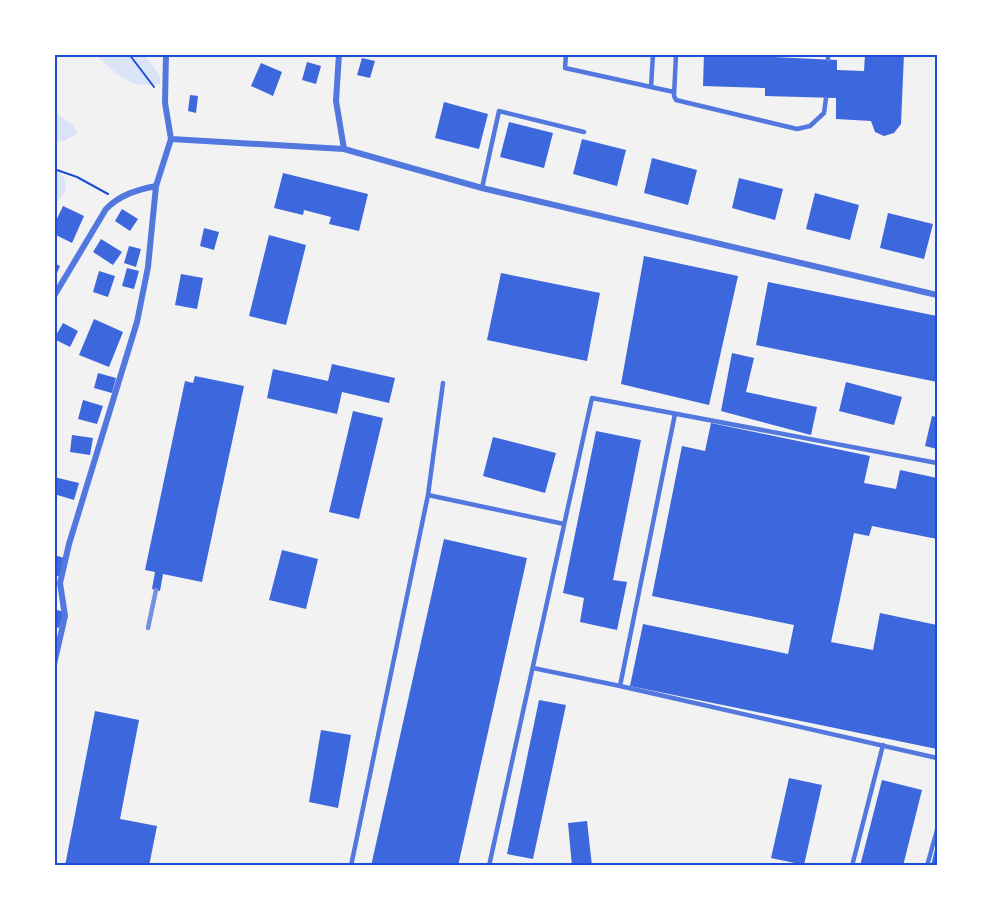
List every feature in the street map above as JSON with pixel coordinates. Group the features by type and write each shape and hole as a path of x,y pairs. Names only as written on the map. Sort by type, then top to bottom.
{"street":[{"path":"54,664 65,616 60,583 82,496 137,322 148,267 156,186 171,139 165,103 166,54"},
{"path":"339,54 336,101 344,149"},
{"path":"171,139 344,149 482,188 937,296"},
{"path":"54,296 74,260 116,199 135,190 156,186"}],"lane":[{"path":"566,54 565,68 674,92"},
{"path":"651,87 653,54"},
{"path":"676,54 674,92 676,100 797,129 810,126 824,113 826,98"},
{"path":"482,188 499,111 584,132"},
{"path":"351,866 428,495 443,383"},
{"path":"489,866 592,398 937,463"},
{"path":"620,686 675,414"},
{"path":"428,495 564,524"},
{"path":"532,668 937,758"},
{"path":"852,866 883,745"},
{"path":"927,866 937,830"}],"path":[{"path":"129,54 165,103"},
{"path":"54,169 77,177 116,199"}],"shaded area":[{"path":"94,54 144,54 160,76 160,84 139,85 131,82"},
{"path":"54,111 74,126 77,133 64,141 54,142"},
{"path":"54,166 65,180 66,190 54,204"}],"building":[{"path":"704,54 837,60 837,70 864,71 865,54 904,54 901,124 894,133 884,136 875,132 871,121 836,119 836,98 765,96 765,88 703,86"},
{"path":"362,58 375,61 370,78 357,75"},
{"path":"307,62 321,66 316,84 302,80"},
{"path":"261,63 282,72 273,96 251,86"},
{"path":"190,95 198,96 196,113 188,111"},
{"path":"444,102 488,114 479,149 435,138"},
{"path":"509,122 553,133 544,168 500,157"},
{"path":"582,139 626,150 617,186 573,174"},
{"path":"652,158 697,170 688,205 644,193"},
{"path":"283,173 368,194 359,231 329,224 331,217 304,210 303,215 274,208"},
{"path":"739,178 783,189 775,220 732,208"},
{"path":"815,193 859,205 850,240 806,229"},
{"path":"63,206 84,216 72,243 54,234 54,225"},
{"path":"122,209 138,219 130,231 115,221"},
{"path":"888,213 933,224 924,259 880,248"},
{"path":"204,228 219,232 214,250 200,246"},
{"path":"269,235 306,245 286,325 249,316"},
{"path":"101,239 122,252 113,265 93,252"},
{"path":"129,246 141,249 136,267 124,263"},
{"path":"644,256 738,276 709,405 621,384"},
{"path":"54,263 60,266 54,280"},
{"path":"127,268 139,271 134,289 122,286"},
{"path":"99,271 115,276 108,297 93,292"},
{"path":"501,273 600,293 587,361 487,340"},
{"path":"181,274 203,278 197,309 175,305"},
{"path":"768,282 937,316 937,382 756,345"},
{"path":"94,319 123,332 109,367 79,355"},
{"path":"63,323 78,331 70,347 54,339"},
{"path":"732,353 754,358 746,392 817,407 811,435 721,411"},
{"path":"332,364 395,378 389,403 342,392 337,414 267,398 273,369 328,381"},
{"path":"98,373 116,378 112,393 94,388"},
{"path":"195,376 244,386 202,582 163,574 160,591 152,589 155,572 145,570 185,381 193,383"},
{"path":"846,382 902,397 894,425 839,411"},
{"path":"83,400 103,406 97,424 78,419"},
{"path":"353,411 383,418 359,519 329,512"},
{"path":"932,416 937,417 937,449 925,446"},
{"path":"711,423 870,456 864,483 896,489 900,470 937,478 937,539 872,526 869,536 854,533 831,642 873,650 880,613 937,625 937,749 630,686 643,624 788,654 794,625 652,596 682,446 705,451"},
{"path":"596,431 641,440 613,580 627,582 617,630 580,622 584,598 563,593"},
{"path":"72,435 93,438 90,455 70,452"},
{"path":"493,437 556,453 545,493 483,476"},
{"path":"54,477 79,483 74,500 54,494"},
{"path":"444,539 527,558 458,866 371,866"},
{"path":"282,550 318,559 306,609 269,600"},
{"path":"54,555 68,559 62,577 54,575"},
{"path":"54,609 64,612 59,628 54,626"},
{"path":"539,700 566,705 533,859 507,854"},
{"path":"95,711 139,720 120,819 157,826 149,866 65,866"},
{"path":"321,730 351,735 338,808 309,802"},
{"path":"789,778 822,785 804,865 771,858"},
{"path":"882,780 922,790 903,866 860,866"},
{"path":"587,821 592,866 572,866 568,823"},
{"path":"936,845 937,866 931,866"}],"railway":[{"path":"148,628 156,590"}]}
